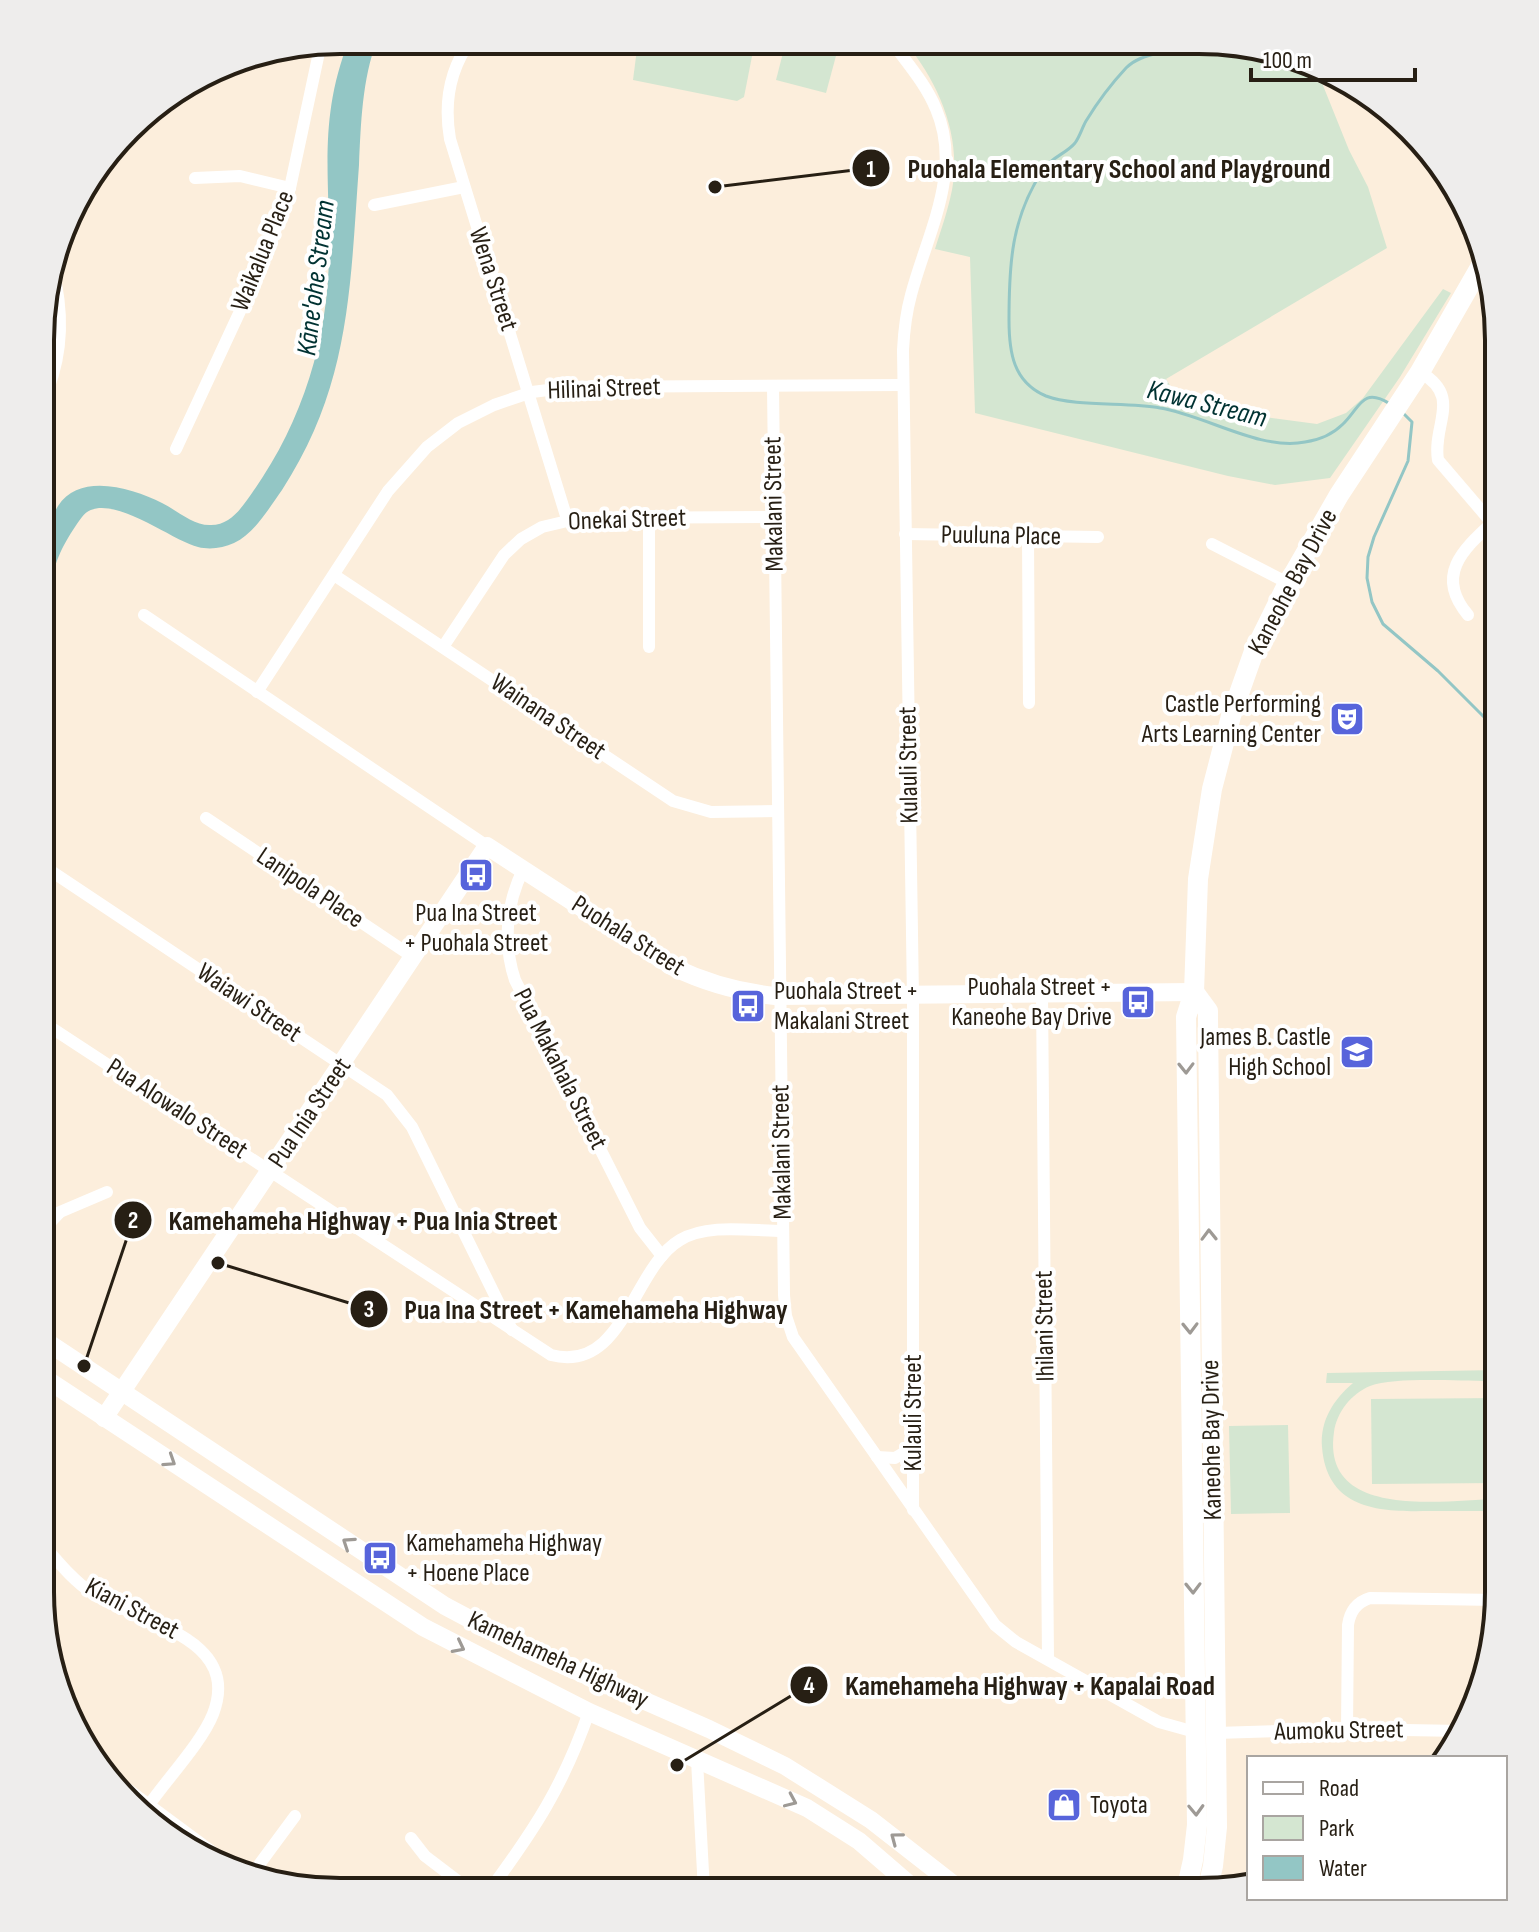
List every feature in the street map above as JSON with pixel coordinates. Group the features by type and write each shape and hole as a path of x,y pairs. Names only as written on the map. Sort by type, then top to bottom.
{"main road":[{"name":"Kaneohe Bay Drive","path":"1189,1877 1196,1843 1205,1733 1198,1148 1186,1017 1194,992 1198,879 1214,781 1241,685 1288,583 1339,495 1420,372 1477,273"},
{"name":"Puohala Street","path":"487,846 658,958 687,974 736,990 781,995 1194,992"},
{"name":"Pua Inia Street","path":"104,1418 487,846"},
{"name":"Kamehameha Highway","path":"54,1347 438,1602 524,1648 709,1729 785,1766 871,1820 941,1877"},
{"name":"Kamehameha Highway","path":"54,1384 418,1624 589,1712 807,1808 859,1841 901,1877"},
{"path":"418,1624 438,1602"},
{"path":"697,1760 709,1729"},
{"name":"Kaneohe Bay Drive","path":"1205,1733 1217,1827 1210,1877"}],"street":[{"name":"Kulauli Street","path":"901,54 930,96 941,122 946,149 943,191 907,312 902,385 912,994 913,1510"},
{"name":"Waikalua Place","path":"176,449 268,251 290,188 318,55"},
{"name":"Wena Street","path":"462,55 456,66 447,102 450,139 567,519"},
{"path":"195,178 240,176 290,188"},
{"path":"374,205 464,187"},
{"path":"54,372 61,317 57,294"},
{"path":"1420,372 1433,380 1443,397 1438,460 1485,513"},
{"name":"Hilinai Street","path":"257,692 388,491 427,447 476,413 529,393 572,387 902,385"},
{"name":"Makalani Street","path":"773,386 784,1306 793,1337 995,1625 1016,1642 1159,1722 1205,1733"},
{"name":"Onekai Street","path":"443,647 504,555 530,533 567,519 775,517"},
{"path":"649,518 649,647"},
{"path":"1468,615 1455,592 1455,566 1467,545 1485,533"},
{"name":"Puuluna Place","path":"905,534 1098,537"},
{"path":"1028,537 1029,703"},
{"path":"1212,544 1288,583"},
{"name":"Wainana Street","path":"334,575 673,801 711,812 778,811"},
{"name":"Puohala Street","path":"144,615 487,846"},
{"name":"Lanipola Place","path":"206,818 413,957"},
{"name":"Pua Makahala Street","path":"523,870 509,906 509,949 515,980 640,1228 662,1256"},
{"name":"Waiawi Street","path":"54,873 387,1095 408,1119 514,1332"},
{"name":"Ihilani Street","path":"1042,994 1048,1659"},
{"name":"Pua Alowalo Street","path":"54,1030 165,1104 272,1170 543,1352 559,1357 577,1357 592,1351 611,1334 662,1256 681,1239 699,1232 783,1231"},
{"path":"54,1218 60,1212 107,1192"},
{"path":"877,1457 895,1458 913,1447"},
{"name":"Kiani Street","path":"54,1556 89,1592 182,1635 199,1647 210,1663 217,1691 212,1716 149,1805"},
{"path":"1347,1729 1348,1625 1351,1612 1359,1603 1370,1598 1485,1600"},
{"path":"498,1878 550,1803 570,1763 589,1712"},
{"name":"Aumoku Street","path":"1205,1733 1347,1729 1449,1731"},
{"path":"697,1760 703,1878"},
{"path":"149,1805 195,1838"},
{"path":"256,1865 295,1816"},
{"path":"411,1838 425,1856 454,1878"}],"green space":[{"path":"783,54 836,54 826,93 776,80"},
{"path":"914,54 1236,56 1291,69 1322,83 1349,150 1368,187 1387,248 1166,379 1179,400 1196,408 1317,424 1346,413 1363,398 1443,289 1451,293 1400,377 1330,478 1275,485 975,413 970,257 935,249 952,190 954,150 945,111"},
{"path":"636,55 752,55 744,97 737,101 633,80"},
{"path":"1485,1370 1485,1381 1414,1380 1370,1386 1346,1404 1334,1432 1335,1460 1347,1480 1366,1493 1419,1502 1485,1500 1485,1511 1394,1510 1376,1508 1346,1496 1334,1484 1326,1468 1322,1437 1334,1404 1353,1383 1326,1383 1327,1373"},
{"path":"1485,1398 1485,1483 1372,1484 1371,1399"},
{"path":"1288,1425 1290,1513 1231,1514 1229,1426"}],"water":[{"path":"344,55 373,55 363,102 353,252 343,333 322,412 305,451 261,520 234,543 212,548 198,547 122,512 93,509 82,517 64,545 54,574 54,512 68,495 79,489 93,486 122,488 150,497 198,523 218,524 230,519 244,504 270,466 309,380 324,318 329,255 329,122"}],"waterway":[{"name":"Kawa Stream","path":"1157,54 1140,59 1126,68 1095,107 1075,143 1046,166 1024,206 1011,261 1009,320 1012,354 1020,374 1026,383 1046,396 1086,403 1160,408 1251,437 1288,443 1310,441 1330,434 1367,398 1381,399 1390,404"},
{"name":"Kawa Stream","path":"1403,413 1412,422 1408,461 1368,557 1367,578 1372,602 1383,624 1438,671 1485,718"}],"place":[{"name":"Puohala Elementary School and Playground","path":"715,187"},
{"name":"Castle Performing Arts Learning Center","path":"1347,719"},
{"name":"Pua Ina Street + Puohala Street","path":"476,875"},
{"name":"Puohala Street + Kaneohe Bay Drive","path":"1138,1002"},
{"name":"Puohala Street + Makalani Street","path":"748,1006"},
{"name":"James B. Castle High School","path":"1357,1052"},
{"name":"Pua Ina Street + Kamehameha Highway","path":"218,1263"},
{"name":"Kamehameha Highway + Pua Inia Street","path":"84,1366"},
{"name":"Kamehameha Highway + Hoene Place","path":"380,1558"},
{"name":"Kamehameha Highway + Kapalai Road","path":"677,1765"},
{"name":"Toyota","path":"1064,1805"}],"water label":[{"name":"Kāne'ohe Stream","path":"316,278"}]}
